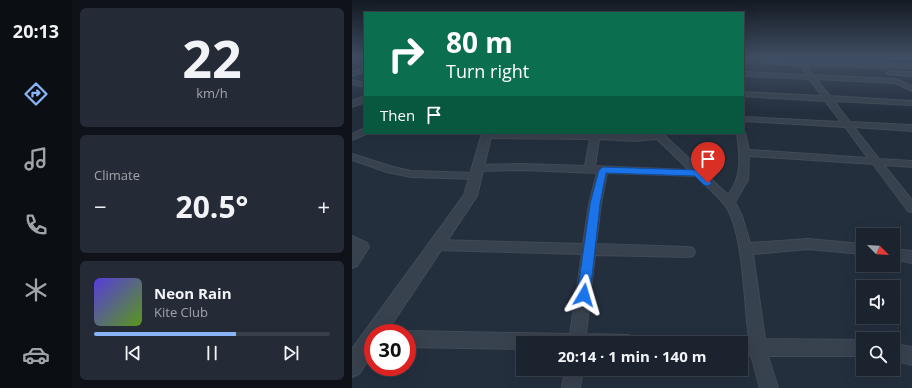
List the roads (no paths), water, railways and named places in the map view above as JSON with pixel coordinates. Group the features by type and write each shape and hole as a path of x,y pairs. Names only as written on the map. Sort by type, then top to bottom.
{"street":[{"path":"768,75 896,81 905,84 912,89"},
{"path":"811,77 912,208"},
{"path":"352,82 364,85"},
{"path":"352,99 364,94"},
{"path":"744,94 912,103"},
{"path":"352,104 364,98"},
{"path":"744,119 912,128"},
{"path":"352,137 364,131"},
{"path":"382,324 438,245 470,196 486,134 596,135 632,138 659,134 697,173 729,202 737,214 745,249 758,347 769,388"},
{"path":"729,202 740,186 745,153 741,134"},
{"path":"589,169 596,135"},
{"path":"745,153 912,164"},
{"path":"352,157 373,165 411,174 477,172 523,167 697,173"},
{"path":"578,336 595,204 603,170"},
{"path":"352,241 362,248 352,262"},
{"path":"745,249 808,244 856,248"},
{"path":"438,245 688,252"},
{"path":"900,255 912,257"},
{"path":"416,339 516,341"},
{"path":"748,347 856,348"},
{"path":"352,367 364,350"},
{"path":"900,353 912,356"},
{"path":"571,388 573,376"}]}
